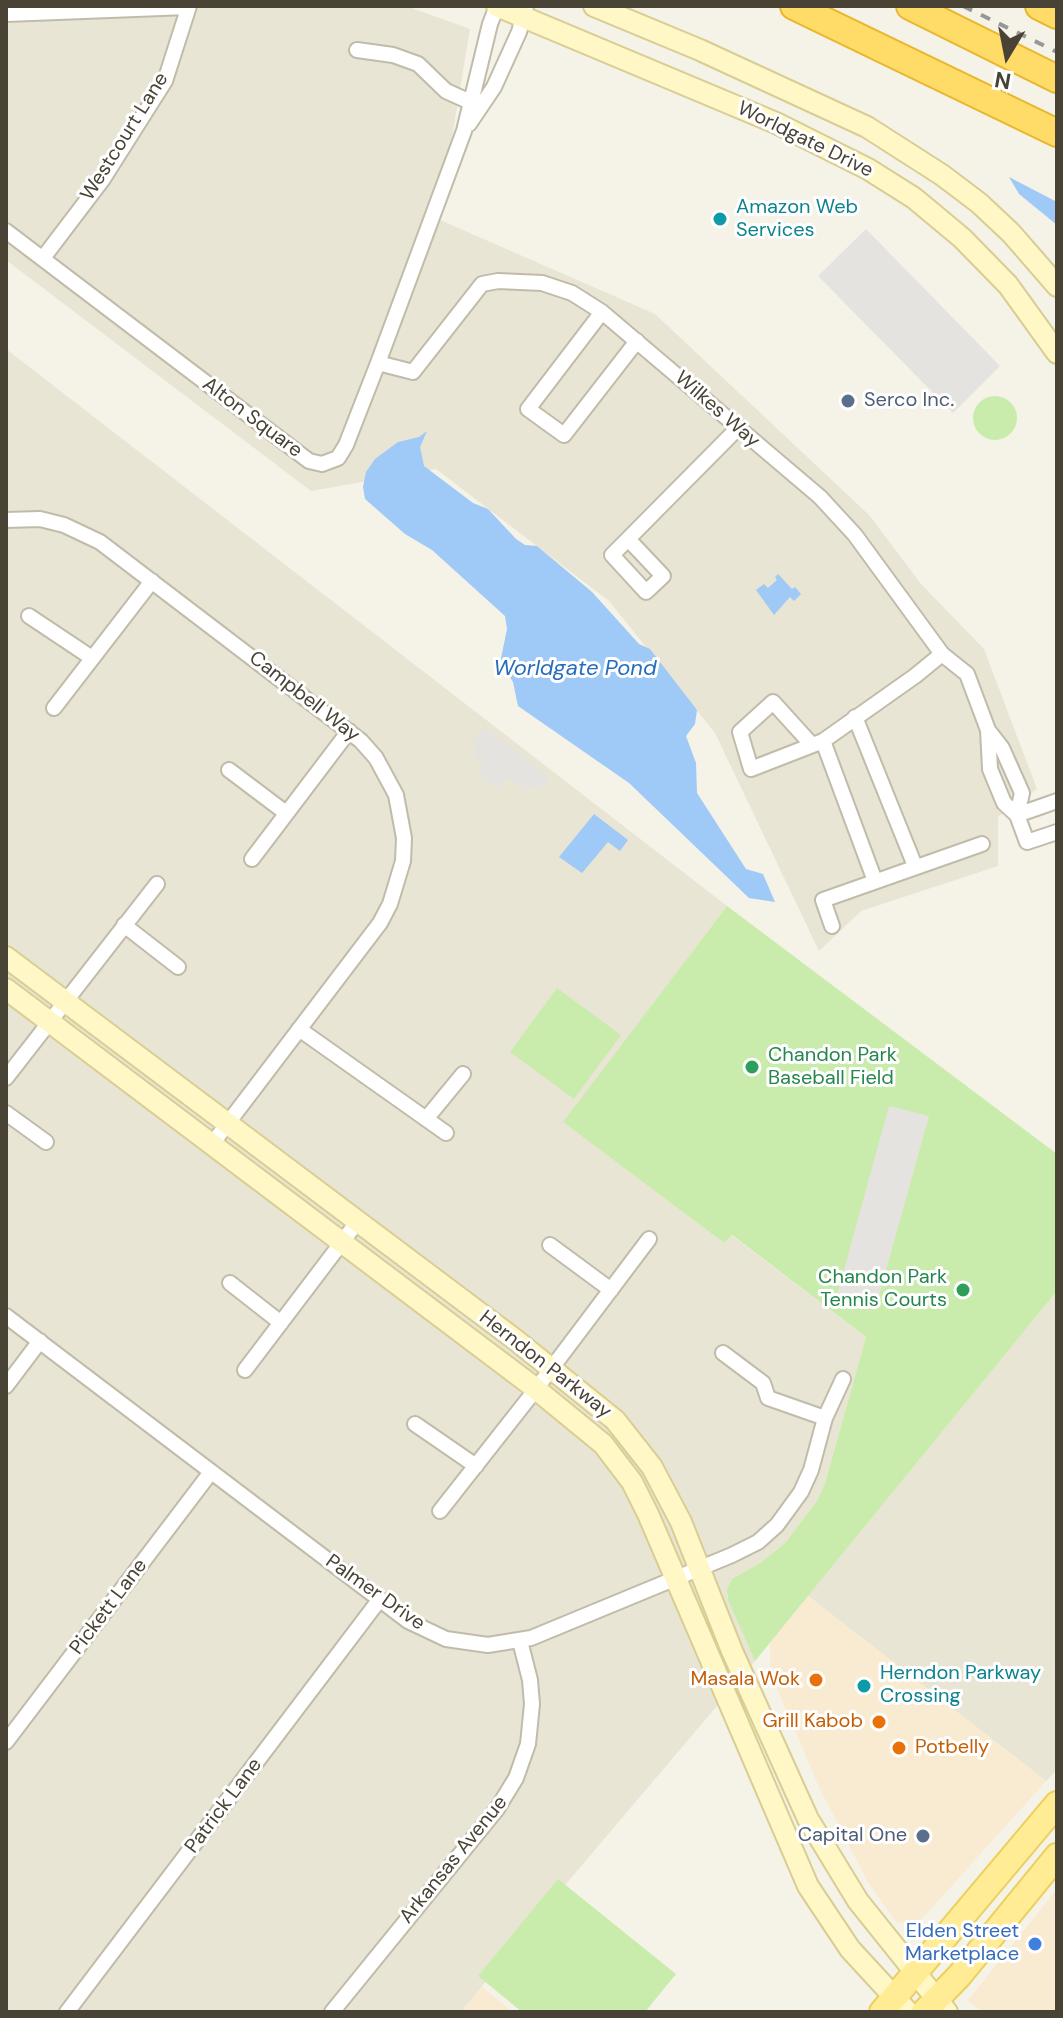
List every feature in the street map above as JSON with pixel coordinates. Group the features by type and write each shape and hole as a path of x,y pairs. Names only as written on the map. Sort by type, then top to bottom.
{"highway":[{"path":"794,6 1057,133"},
{"path":"910,6 1057,79"},
{"path":"1039,6 1057,15"},
{"path":"998,103 1057,146"}],"main road":[{"name":"Worldgate Drive","path":"497,6 525,11 776,123 868,169 914,198 962,238 1008,285 1057,353"},
{"name":"Worldgate Drive","path":"594,6 700,50 867,127 979,203 1011,233 1057,286"},
{"name":"Herndon Parkway","path":"6,957 552,1368 615,1420 642,1453 669,1496 732,1651 808,1819 858,1901 936,2008"},
{"name":"Herndon Parkway","path":"6,989 536,1389 603,1444 640,1497 808,1886 850,1949 895,2007"},
{"path":"895,2007 913,1973 1057,1804"},
{"path":"936,2008 1057,1856"}],"street":[{"path":"10,11 188,6"},
{"name":"Westcourt Lane","path":"43,258 103,179 165,81 188,6"},
{"name":"Alton Square","path":"6,231 309,461 322,464 338,458 346,445 476,105 490,24 497,6"},
{"name":"Alton Square","path":"476,105 494,87 525,11"},
{"path":"357,50 393,55 418,64 446,91 476,105"},
{"name":"Wilkes Way","path":"378,363 413,372 482,284 498,281 542,283 572,293 602,312 820,497 855,535 942,654 967,674 988,730 990,769 1004,803 1017,815 1027,842 1057,832"},
{"path":"602,312 528,409 564,435 637,341"},
{"path":"628,539 737,429"},
{"name":"Campbell Way","path":"6,520 40,519 77,529 100,542 349,731 376,758 396,795 404,838 403,861 394,894 380,923 212,1144"},
{"path":"54,708 152,581"},
{"path":"29,616 92,658"},
{"path":"875,881 817,743 773,702 740,732 751,769 817,743 942,654"},
{"path":"855,717 915,866"},
{"path":"252,859 349,731"},
{"path":"229,770 286,813"},
{"path":"1017,815 1057,801"},
{"path":"832,926 823,900 982,844"},
{"path":"6,1078 157,884"},
{"path":"124,925 178,967"},
{"path":"299,1029 446,1133"},
{"path":"426,1119 463,1074"},
{"path":"6,1113 46,1142"},
{"path":"245,1370 358,1221"},
{"path":"440,1511 649,1239"},
{"path":"550,1245 611,1290"},
{"path":"230,1283 281,1323"},
{"name":"Palmer Drive","path":"6,1316 408,1621 446,1639 488,1645 520,1641 758,1542 789,1511 801,1492 811,1470 825,1418 843,1379"},
{"path":"6,1386 40,1341"},
{"path":"723,1353 763,1383 768,1398 825,1418"},
{"path":"415,1424 476,1466"},
{"name":"Pickett Lane","path":"6,1742 211,1472"},
{"name":"Patrick Lane","path":"67,2012 380,1599"},
{"name":"Arkansas Avenue","path":"332,2012 497,1809 516,1778 528,1744 532,1704 530,1680 520,1641"}],"shaded area":[{"path":"6,6 406,6 470,29 451,143 424,213 655,314 869,515 921,584 984,649 1037,789 998,817 998,866 861,911 819,951 715,733 609,601 436,469 311,491 6,260"},
{"path":"866,229 1000,366 953,413 818,276"},
{"path":"6,349 727,906 564,1122 724,1243 731,1235 866,1337 825,1483 817,1501 785,1543 760,1563 733,1578 727,1596 755,1661 461,2012 6,2012"},
{"path":"484,727 549,777 546,786 526,788 506,778 498,789 478,774 484,763 475,758 474,740"},
{"path":"889,1106 929,1116 875,1310 836,1299"},
{"path":"1057,1291 1057,1770 1046,1781 808,1596"},
{"path":"808,1596 1046,1781 920,1921 908,1924 896,1922 868,1882 819,1787 770,1672 770,1642"},
{"name":"Elden Street Marketplace","path":"1057,1889 1057,2012 982,2012 968,2000"},
{"path":"482,1987 513,2012 461,2012"}],"green space":[{"path":"995,396 1011,402 1017,418 1011,434 995,440 979,434 973,418 979,402"},
{"path":"727,906 1057,1154 1057,1291 755,1661 728,1600 727,1589 733,1578 760,1563 785,1543 817,1501 825,1483 866,1337 732,1235 724,1243 563,1122"},
{"path":"557,988 621,1035 574,1099 510,1052"},
{"path":"558,1879 676,1974 645,2012 522,2012 478,1976"}],"water":[{"path":"1009,177 1057,202 1057,225 1019,194"},
{"name":"Worldgate Pond","path":"427,431 420,447 424,466 473,503 488,509 516,539 525,545 537,546 592,592 639,644 650,649 697,710 695,724 686,736 696,763 697,793 746,869 763,874 775,902 749,898 629,783 518,706 513,682 500,663 507,629 505,616 432,550 405,534 365,499 363,487 366,472 375,459 398,442 419,437"},
{"path":"778,574 801,594 794,601 790,597 774,615 756,590 764,584 768,588 777,580 775,577"},
{"path":"594,814 628,840 620,851 608,842 582,873 559,857"}],"railway":[{"path":"963,6 1057,52"}],"place":[{"name":"Amazon Web Services","path":"720,219"},
{"name":"Serco Inc.","path":"848,401"},
{"name":"Chandon Park Baseball Field","path":"752,1067"},
{"name":"Chandon Park Tennis Courts","path":"963,1290"},
{"name":"Masala Wok","path":"816,1680"},
{"name":"Herndon Parkway Crossing","path":"864,1686"},
{"name":"Grill Kabob","path":"879,1722"},
{"name":"Potbelly","path":"899,1748"},
{"name":"Capital One","path":"923,1836"},
{"name":"Elden Street Marketplace","path":"1035,1944"}]}
